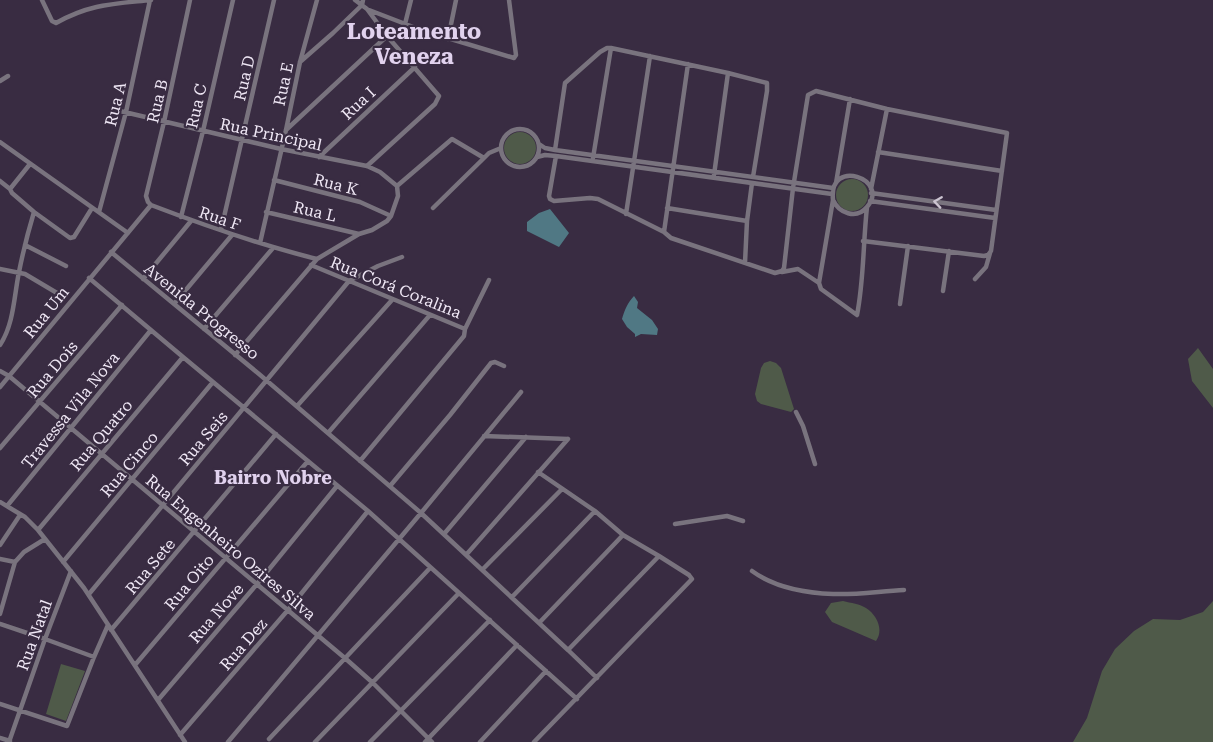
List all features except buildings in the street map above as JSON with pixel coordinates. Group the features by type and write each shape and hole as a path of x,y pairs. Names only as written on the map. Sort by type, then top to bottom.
{"street":[{"path":"42,0 54,23 100,2 151,0"},
{"name":"Rua A","path":"99,212 151,0"},
{"name":"Rua B","path":"151,205 146,196 165,122 190,0"},
{"name":"Rua C","path":"181,217 233,0"},
{"name":"Rua D","path":"221,230 274,0"},
{"name":"Rua E","path":"260,243 300,62 317,0"},
{"path":"355,0 363,3 387,36 438,94 439,99 367,166"},
{"path":"405,24 411,0"},
{"path":"448,39 456,0"},
{"path":"367,9 448,39 514,58 516,55 509,0"},
{"path":"300,62 363,3"},
{"path":"286,130 387,36"},
{"path":"593,158 611,48"},
{"path":"745,263 747,221 767,83 611,48 600,52 566,82 550,199 554,201 598,199 664,232 671,238 745,263 775,273 798,269 819,283"},
{"path":"626,214 650,56"},
{"path":"664,232 688,64"},
{"name":"Rua I","path":"319,156 415,67"},
{"path":"714,175 728,73"},
{"path":"0,81 8,76"},
{"path":"779,273 784,268 808,95 816,91 887,109 1007,132 990,253 986,267 975,279"},
{"path":"850,99 819,283 821,289 857,315 863,241 887,109"},
{"name":"Rua Principal","path":"123,112 367,166 380,172 397,186"},
{"path":"520,129 532,133 539,144 537,157 527,166 514,166 503,158 501,148 503,139 513,130 520,129"},
{"path":"235,355 317,259 359,234 387,221 398,196 397,186 452,139 484,158"},
{"path":"0,142 128,233 151,205"},
{"path":"539,144 556,153 834,191"},
{"path":"433,208 489,153 501,148"},
{"path":"878,152 1002,171"},
{"path":"537,157 556,153"},
{"path":"10,189 30,164"},
{"path":"871,191 864,179 859,176 846,176 834,191 836,206 845,213 857,214 869,204 995,218"},
{"name":"Rua K","path":"274,180 360,202 391,216"},
{"path":"0,181 34,212 72,238 92,208"},
{"path":"871,191 996,210"},
{"name":"Rua F","path":"151,205 232,235 317,259"},
{"path":"667,208 747,221"},
{"path":"0,345 10,324 19,272 34,212"},
{"name":"Rua L","path":"266,212 359,234"},
{"path":"143,279 191,221"},
{"name":"Rua Um","path":"0,387 128,233"},
{"path":"174,304 232,235"},
{"path":"863,241 984,256 990,253"},
{"path":"25,245 66,266"},
{"path":"900,303 908,246"},
{"path":"204,329 273,248"},
{"path":"943,291 949,251"},
{"name":"Avenida Progresso","path":"111,252 277,389 421,513 597,678"},
{"path":"349,281 402,257"},
{"name":"Rua Corá Coralina","path":"311,265 465,329 464,336 360,461"},
{"path":"0,269 30,276 57,292"},
{"path":"89,278 368,511 577,699"},
{"path":"465,329 489,280"},
{"name":"Rua Seis","path":"89,594 349,281"},
{"path":"297,406 392,300"},
{"name":"Rua Dois","path":"0,448 122,305"},
{"path":"328,433 430,315"},
{"name":"Travessa Vila Nova","path":"7,506 151,330"},
{"name":"Rua Quatro","path":"38,530 100,453 183,357"},
{"path":"390,486 491,363 495,362 504,366"},
{"name":"Rua Engenheiro Ozires Silva","path":"0,371 9,376 346,659 373,683 428,741"},
{"name":"Rua Cinco","path":"63,562 213,382"},
{"path":"228,742 521,392"},
{"path":"796,412 815,464"},
{"name":"Rua Sete","path":"111,630 276,434"},
{"path":"466,555 568,439 484,436"},
{"path":"444,534 526,437"},
{"name":"Rua Oito","path":"135,665 308,461"},
{"path":"534,742 692,579 623,535 595,511 538,472"},
{"name":"Rua Nove","path":"158,699 257,584 337,486"},
{"path":"482,570 562,489"},
{"path":"0,502 20,514 38,530 89,594 185,742"},
{"name":"Rua Dez","path":"180,735 288,610 368,511"},
{"path":"512,597 595,511"},
{"path":"0,545 20,514"},
{"path":"675,524 727,516 743,521"},
{"path":"539,623 623,535"},
{"path":"0,614 15,562 24,552 45,539"},
{"path":"568,650 659,556"},
{"path":"0,559 15,562"},
{"path":"270,739 430,567"},
{"name":"Rua Natal","path":"9,742 71,571"},
{"path":"752,571 766,579 810,592 834,594 904,590"},
{"path":"315,742 459,592"},
{"path":"370,742 490,620"},
{"path":"0,624 93,657"},
{"path":"0,704 67,726 93,657 108,625"},
{"path":"428,741 517,645"},
{"path":"480,742 546,671"},
{"path":"0,738 9,742"}],"green space":[{"path":"520,132 531,137 536,148 531,159 520,164 509,159 504,148 509,137"},
{"path":"852,179 863,184 868,195 863,206 852,211 841,206 836,195 841,184"},
{"path":"1198,348 1213,369 1213,408 1192,381 1188,359"},
{"path":"770,361 781,368 794,409 791,412 757,401 755,394 761,368 764,363"},
{"path":"843,601 870,611 879,628 876,641 832,622 825,612 831,603"},
{"path":"1213,601 1213,742 1073,742 1087,718 1102,671 1115,649 1134,631 1153,619 1180,620 1203,612"},
{"path":"61,664 85,671 66,721 46,714"}],"water":[{"path":"550,209 569,233 559,247 527,231 527,222 539,213"},
{"path":"634,296 638,302 637,308 652,320 658,329 657,335 641,334 635,337 622,319 626,307"}],"district":[{"name":"Loteamento Veneza","path":"414,44"},
{"name":"Bairro Nobre","path":"273,478"}]}
